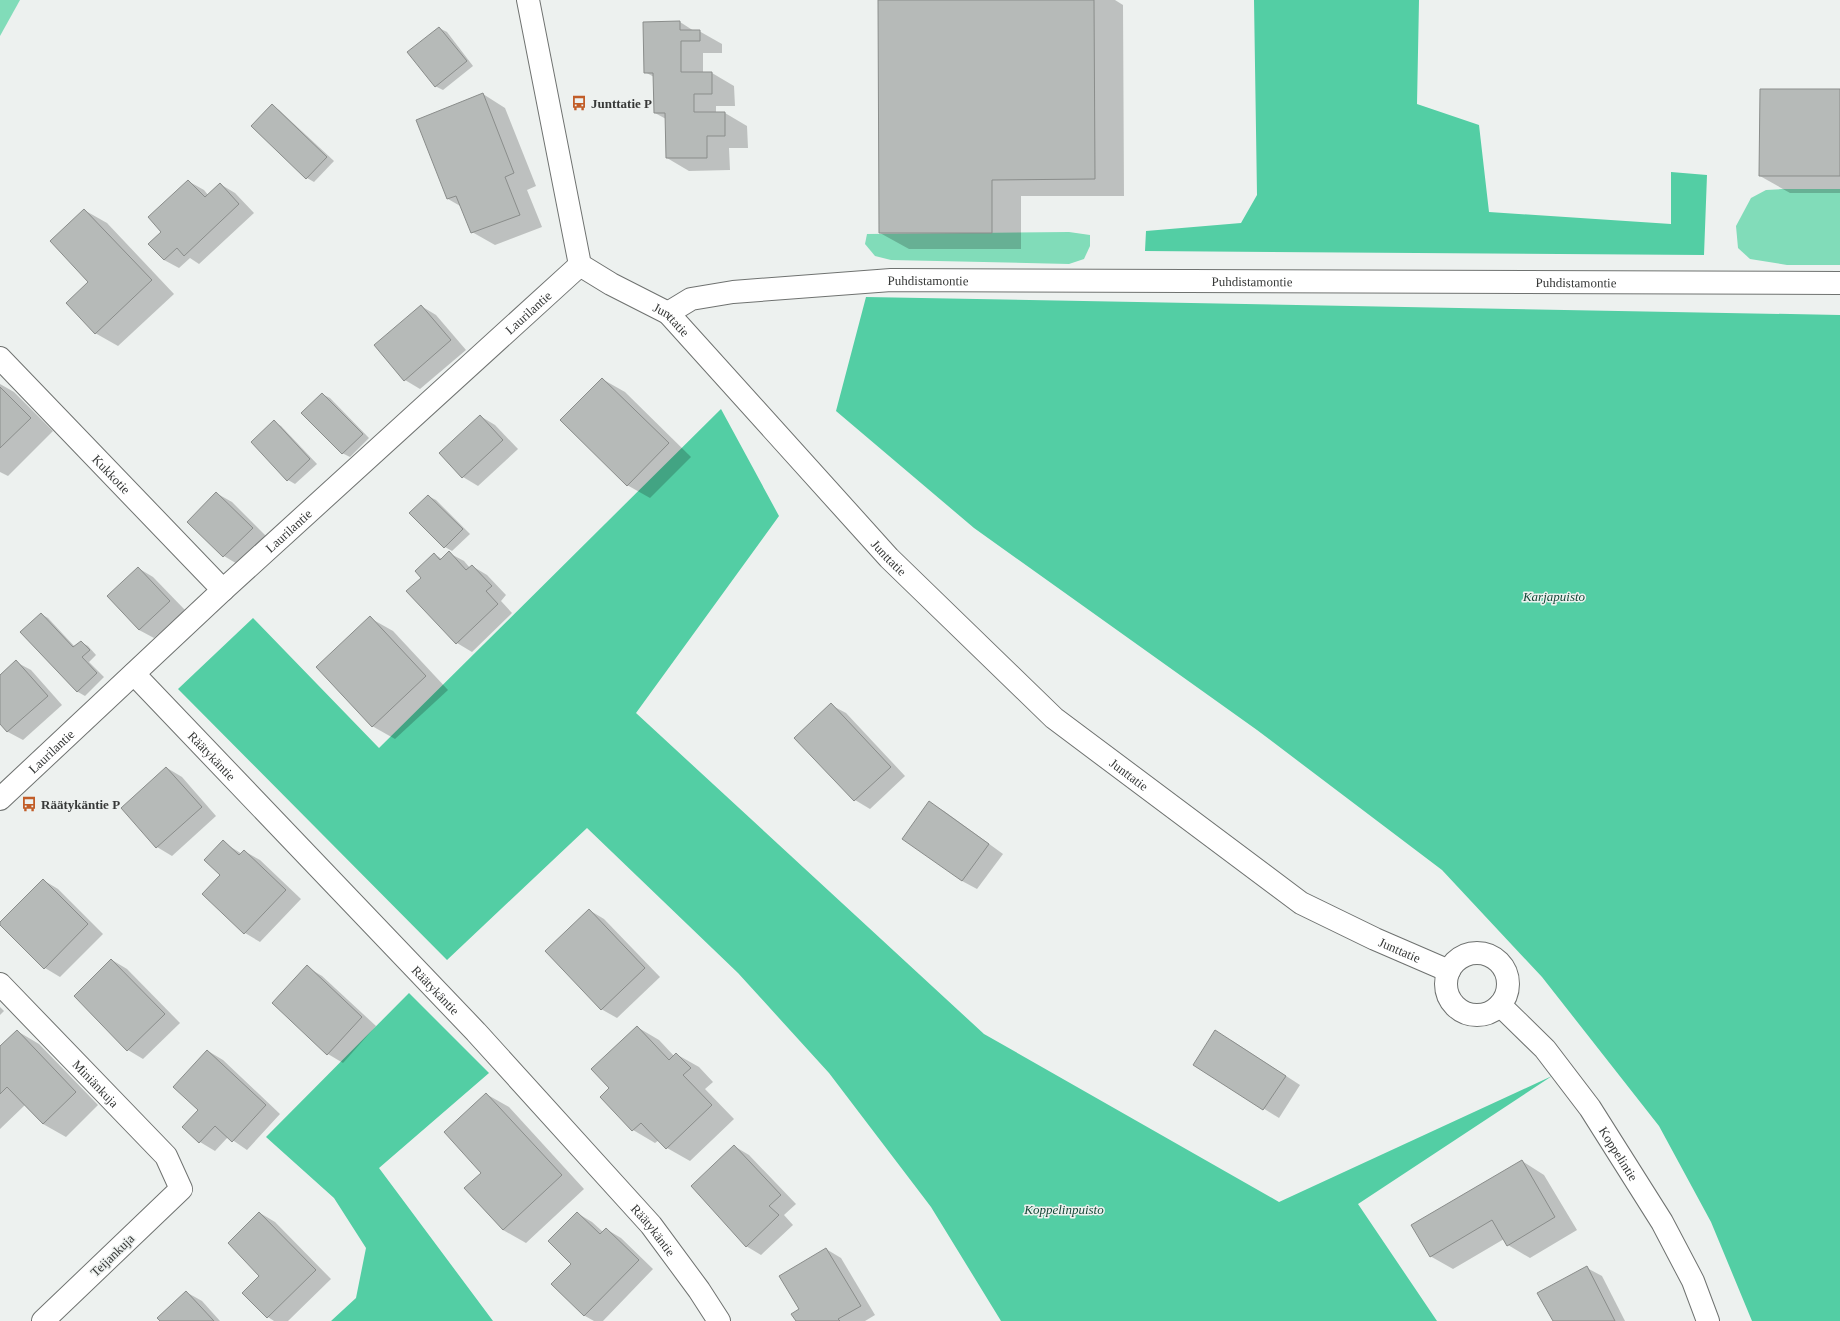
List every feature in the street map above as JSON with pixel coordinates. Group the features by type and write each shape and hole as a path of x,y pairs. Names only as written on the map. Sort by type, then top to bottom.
{"street":[{"path":"528,0 580,265"},
{"name":"Junttatie","path":"580,265 611,284 668,313 889,558 1054,718 1301,903 1375,939 1449,971"},
{"name":"Laurilantie","path":"0,799 223,590 580,265"},
{"name":"Puhdistamontie","path":"668,313 691,299 733,292 891,280 1840,283"},
{"name":"Kukkotie","path":"0,358 223,590"},
{"name":"Räätykäntie","path":"134,674 476,1032 651,1225 699,1290 719,1321"},
{"path":"1480,953 1490,956 1498,961 1504,969 1507,983 1505,997 1500,1005 1493,1011 1483,1015 1473,1015 1464,1012 1449,1000 1446,990 1446,981 1449,971 1454,963 1462,957 1480,953"},
{"name":"Miniänkuja","path":"0,984 166,1156 181,1189"},
{"name":"Koppelintie","path":"1500,1005 1545,1049 1594,1114 1662,1222 1692,1281 1708,1321"},
{"name":"Teijankuja","path":"43,1321 181,1189"}],"green space":[{"path":"0,0 20,0 0,36"},
{"path":"1254,0 1419,0 1417,104 1479,125 1489,212 1671,224 1671,172 1707,175 1704,255 1145,251 1146,231 1241,223 1257,195"},
{"path":"1840,189 1840,265 1787,265 1750,259 1738,248 1736,226 1751,198 1766,190"},
{"path":"1069,232 1090,235 1090,246 1084,259 1069,264 891,260 875,256 865,244 867,234"},
{"name":"Karjapuisto","path":"866,297 1840,315 1840,1321 1752,1321 1711,1222 1659,1126 1542,977 1442,870 1257,730 974,528 836,411"},
{"name":"Koppelinpuisto","path":"721,409 779,516 636,713 984,1034 1279,1202 1552,1076 1358,1204 1437,1321 1001,1321 931,1207 829,1073 738,973 587,828 447,960 178,689 253,618 379,748"},
{"path":"409,993 489,1073 379,1168 493,1321 331,1321 356,1298 366,1248 334,1198 266,1137"}],"building":[{"path":"878,0 1094,0 1095,179 992,180 992,233 879,233"},
{"path":"680,21 680,30 700,30 700,41 681,41 681,72 712,72 712,94 694,94 694,112 725,112 725,136 707,136 707,158 666,158 665,113 654,113 653,73 644,73 643,22"},
{"path":"439,27 467,61 435,87 407,52"},
{"path":"1760,89 1840,89 1840,176 1759,176"},
{"path":"483,93 514,173 505,177 520,215 471,233 456,196 447,199 416,120"},
{"path":"272,104 327,157 306,179 251,126"},
{"path":"188,180 205,197 220,183 239,204 184,256 177,248 164,260 148,244 161,232 148,217"},
{"path":"84,209 152,280 95,334 66,303 88,282 50,241"},
{"path":"421,305 451,340 404,381 374,345"},
{"path":"602,378 669,443 627,486 560,420"},
{"path":"0,387 31,418 0,448"},
{"path":"322,393 363,434 342,454 301,413"},
{"path":"480,415 503,440 462,478 439,453"},
{"path":"274,420 310,459 287,481 251,442"},
{"path":"216,492 253,528 223,557 187,522"},
{"path":"428,495 463,529 444,548 409,513"},
{"path":"449,551 466,570 472,565 492,586 486,591 498,604 456,644 406,591 421,578 415,571 434,553 440,560"},
{"path":"138,567 170,601 139,630 107,596"},
{"path":"41,613 73,647 81,641 90,650 82,657 97,673 77,692 20,632"},
{"path":"370,616 426,676 372,727 316,667"},
{"path":"16,660 48,696 7,732 0,724 0,675"},
{"path":"831,703 891,767 854,801 794,738"},
{"path":"166,767 202,807 156,848 121,808"},
{"path":"929,801 989,844 962,881 902,839"},
{"path":"223,840 239,855 244,850 286,890 244,934 202,894 220,875 204,860"},
{"path":"43,879 88,924 44,969 0,925 0,922"},
{"path":"589,909 645,968 601,1010 545,951"},
{"path":"111,959 165,1014 127,1051 74,996"},
{"path":"307,965 362,1017 327,1055 272,1003"},
{"path":"637,1026 669,1060 676,1053 691,1068 683,1075 712,1105 666,1149 641,1123 632,1131 600,1097 609,1088 591,1069"},
{"path":"17,1030 76,1092 43,1124 7,1087 0,1094 0,1046"},
{"path":"1215,1030 1286,1076 1263,1110 1193,1065"},
{"path":"207,1050 266,1105 232,1142 215,1126 199,1143 182,1127 198,1110 173,1087"},
{"path":"486,1093 562,1175 503,1230 464,1188 481,1173 444,1132"},
{"path":"734,1145 781,1195 769,1206 779,1215 746,1247 691,1186"},
{"path":"1522,1160 1555,1217 1507,1246 1492,1220 1430,1257 1411,1225"},
{"path":"259,1212 316,1270 267,1318 242,1293 259,1276 228,1243"},
{"path":"577,1212 600,1234 606,1228 639,1260 584,1316 551,1284 571,1264 548,1241"},
{"path":"826,1248 861,1306 838,1319 840,1321 796,1321 791,1314 799,1309 779,1276"},
{"path":"1587,1266 1615,1321 1553,1321 1537,1293"},
{"path":"186,1291 214,1321 160,1321 157,1318"}],"place":[{"name":"Junttatie P","path":"579,103"},
{"name":"Räätykäntie P","path":"29,804"}]}
